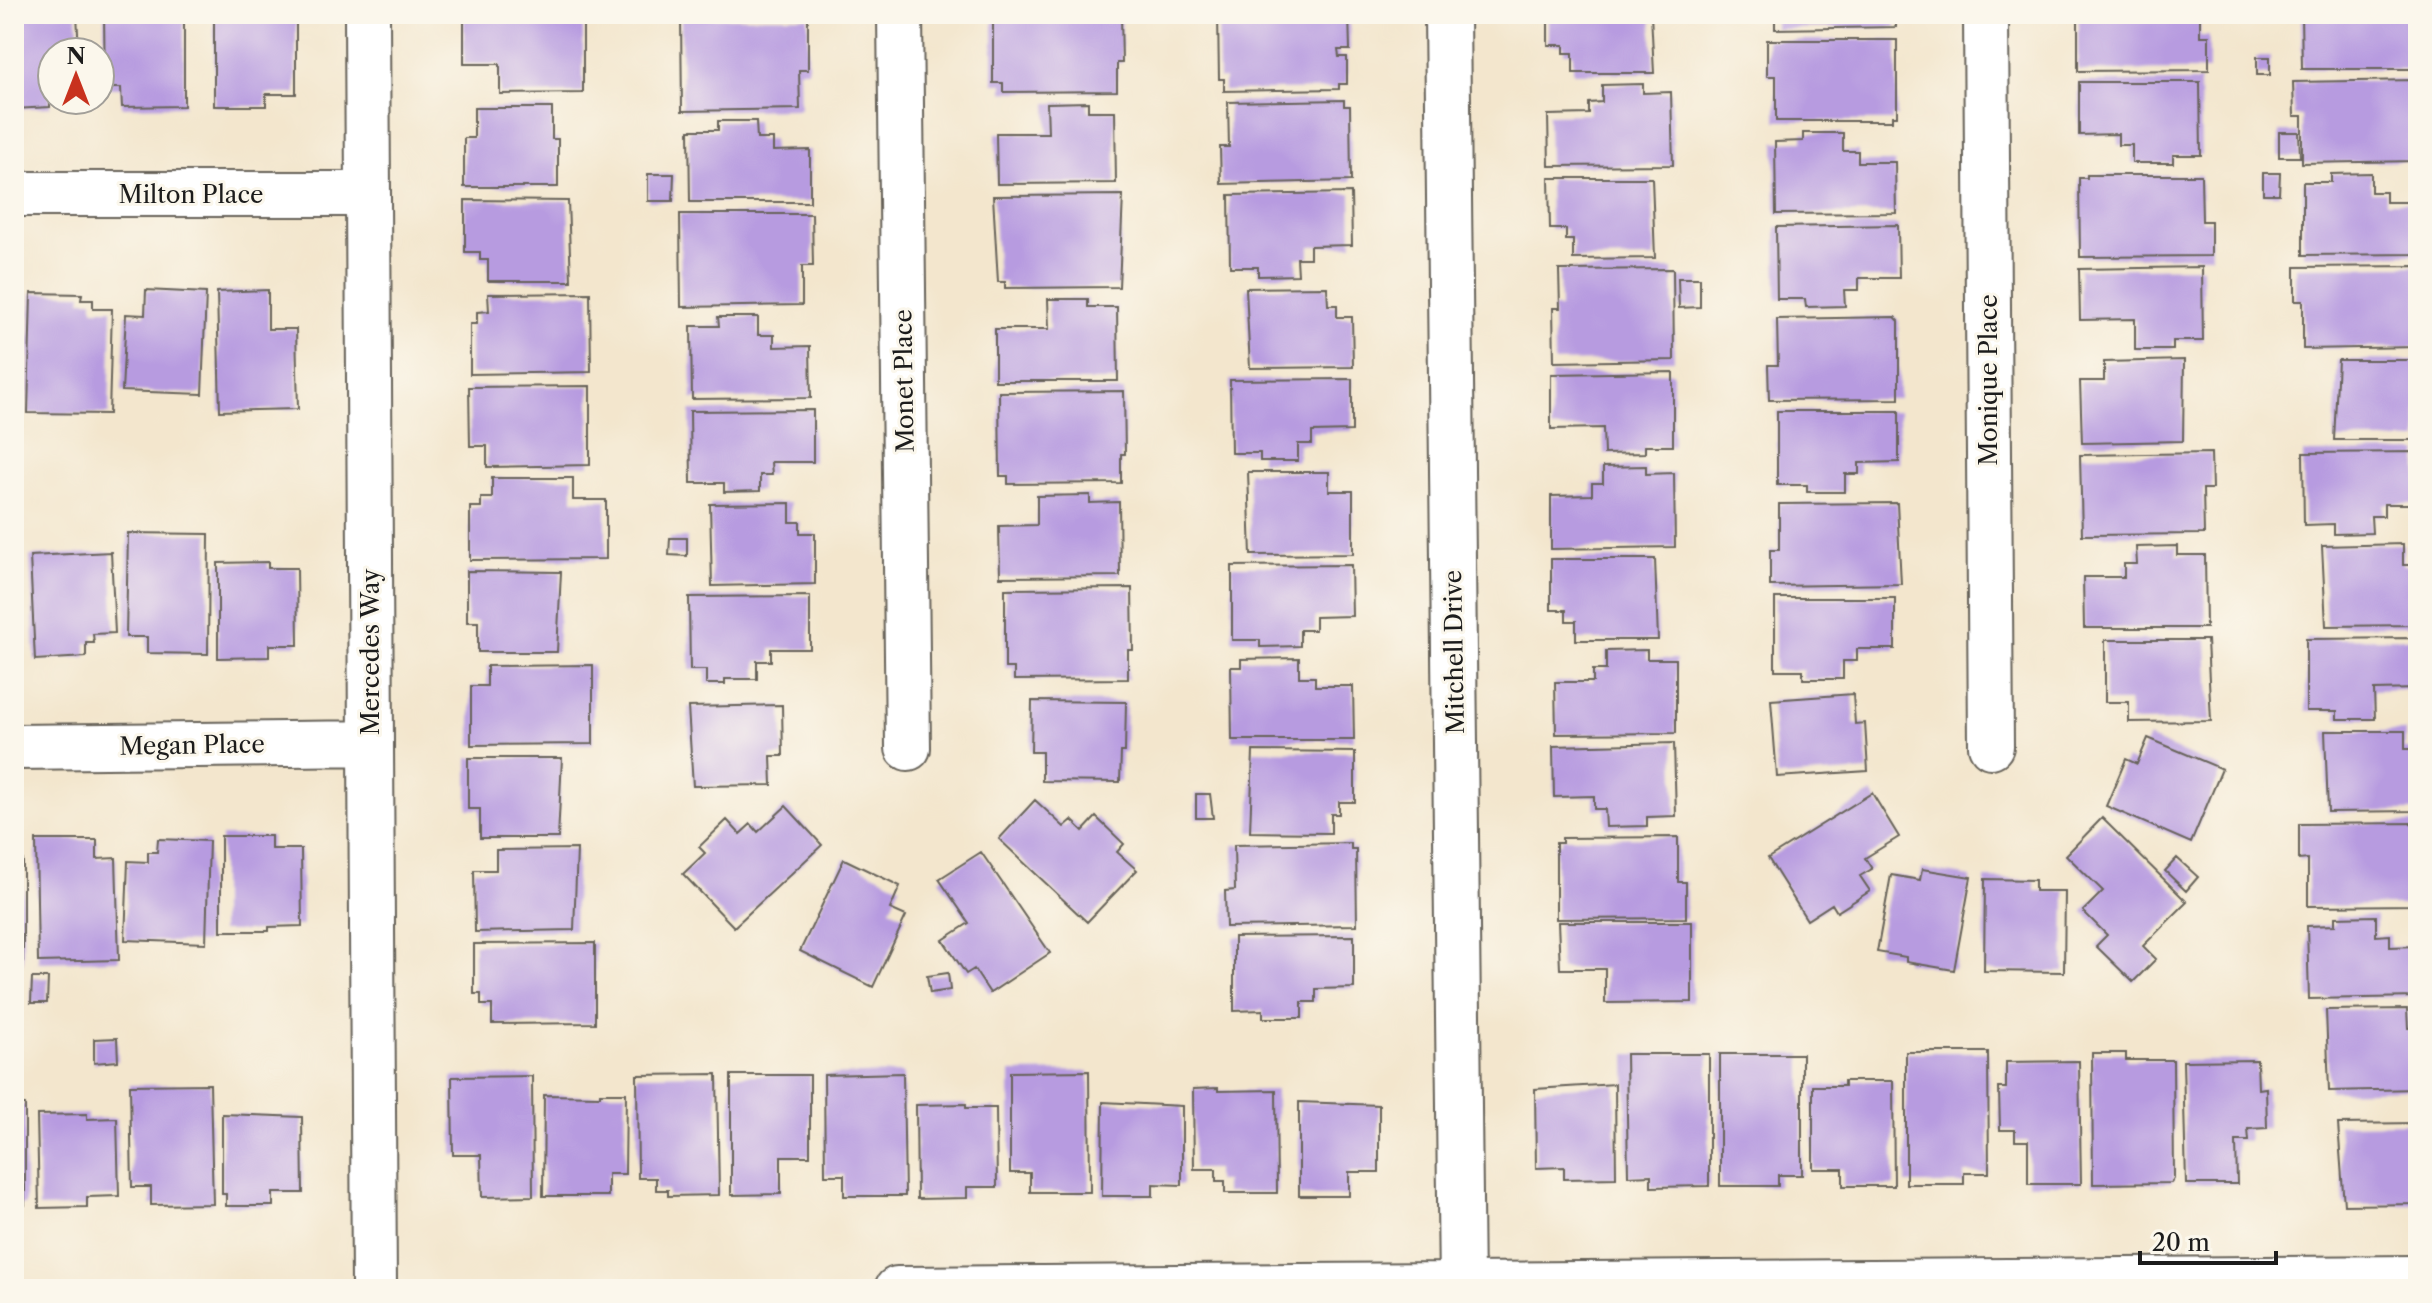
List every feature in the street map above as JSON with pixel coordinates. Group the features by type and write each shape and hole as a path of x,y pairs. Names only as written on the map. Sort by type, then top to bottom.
{"street":[{"name":"Mercedes Way","path":"367,14 374,1289"},
{"name":"Monet Place","path":"900,14 908,748"},
{"name":"Mitchell Drive","path":"1447,14 1461,1286"},
{"name":"Monique Place","path":"1986,14 1991,746"},
{"name":"Milton Place","path":"14,194 368,194"},
{"name":"Megan Place","path":"14,747 371,743"},
{"path":"897,1289 2418,1278"}],"building":[{"path":"14,14 77,14 78,36 36,36 36,108 14,109"},
{"path":"104,14 184,14 184,106 122,107 121,88 116,88 116,36 104,36"},
{"path":"214,14 296,17 296,94 266,94 266,106 214,106"},
{"path":"993,14 1121,14 1122,63 1117,63 1117,91 1003,92 1003,83 993,83"},
{"path":"1218,14 1349,14 1350,50 1338,50 1339,57 1347,57 1347,84 1339,84 1339,89 1224,91 1224,79 1219,79"},
{"path":"1548,14 1651,14 1654,73 1573,73 1573,53 1564,53 1564,45 1548,45"},
{"path":"1775,14 1896,14 1896,27 1775,29"},
{"path":"2078,14 2200,14 2200,36 2209,36 2209,70 2078,71"},
{"path":"2301,14 2418,17 2418,69 2302,69"},
{"path":"464,15 583,15 583,93 500,94 500,64 464,64"},
{"path":"808,17 808,70 799,70 800,109 682,111 681,18"},
{"path":"1767,40 1897,40 1897,116 1892,116 1892,121 1776,121 1776,76 1767,76"},
{"path":"2257,57 2270,57 2270,75 2257,75"},
{"path":"2418,80 2418,161 2302,163 2302,116 2294,116 2293,82"},
{"path":"2079,82 2200,82 2201,155 2173,155 2173,163 2132,163 2132,145 2118,145 2118,134 2079,135"},
{"path":"1643,84 1643,93 1671,92 1673,165 1549,166 1548,115 1589,114 1589,103 1602,102 1602,85"},
{"path":"1344,100 1344,106 1350,106 1351,181 1221,184 1220,147 1229,147 1228,102"},
{"path":"1088,102 1088,111 1115,111 1116,183 997,184 996,133 1048,133 1047,103"},
{"path":"474,108 552,108 552,139 558,139 558,187 464,187 464,138 474,138"},
{"path":"718,121 756,121 757,139 773,139 773,151 810,150 810,202 690,202 689,130 718,130"},
{"path":"2279,132 2299,132 2300,157 2279,157"},
{"path":"1803,133 1843,133 1843,151 1858,151 1858,162 1895,162 1896,213 1776,214 1775,142 1803,141"},
{"path":"2263,173 2280,173 2279,194 2263,194"},
{"path":"2371,173 2371,192 2386,192 2386,202 2418,202 2418,254 2303,255 2303,182 2331,182 2331,174"},
{"path":"648,174 674,174 673,201 648,201"},
{"path":"2087,175 2201,175 2202,221 2211,221 2211,256 2080,257 2079,178 2087,178"},
{"path":"1549,178 1652,178 1655,258 1573,259 1573,240 1566,240 1566,229 1550,229"},
{"path":"1351,193 1352,245 1310,246 1310,258 1297,258 1298,275 1258,276 1258,267 1230,267 1229,195"},
{"path":"1123,195 1119,287 1005,288 1005,282 998,282 993,196"},
{"path":"465,200 568,201 571,281 488,281 488,260 480,260 480,252 465,252"},
{"path":"680,214 812,214 813,266 802,266 802,305 681,307"},
{"path":"1898,225 1899,278 1859,278 1859,290 1844,290 1845,306 1806,307 1805,299 1777,299 1776,227"},
{"path":"2418,266 2418,347 2303,349 2303,301 2295,301 2295,267"},
{"path":"2202,267 2203,341 2173,341 2173,350 2135,350 2135,319 2080,320 2079,269"},
{"path":"1673,269 1674,360 1554,362 1553,308 1560,308 1559,270"},
{"path":"1678,278 1700,278 1700,307 1679,308"},
{"path":"1327,287 1328,305 1337,305 1337,317 1352,317 1353,367 1250,368 1246,288"},
{"path":"146,290 206,293 202,394 122,391 126,314 145,315"},
{"path":"268,290 268,329 296,329 298,409 220,411 217,292"},
{"path":"14,291 21,291 17,384 14,383"},
{"path":"31,293 82,294 81,300 93,300 93,309 112,309 109,414 28,413"},
{"path":"590,293 591,372 470,374 470,324 477,324 477,312 489,311 488,294"},
{"path":"1048,299 1088,299 1088,307 1117,307 1118,381 995,381 995,329 1049,329"},
{"path":"718,317 758,317 758,335 774,335 774,347 810,346 811,398 692,399 691,326 719,326"},
{"path":"1895,317 1899,321 1899,399 1769,400 1768,365 1778,365 1777,319"},
{"path":"2184,360 2183,441 2082,443 2080,381 2104,381 2104,362"},
{"path":"2338,360 2416,360 2418,440 2334,440"},
{"path":"1673,372 1673,446 1645,446 1645,453 1604,454 1603,428 1551,429 1551,374"},
{"path":"1352,379 1352,431 1312,432 1312,444 1298,444 1298,461 1260,461 1260,453 1231,453 1230,380"},
{"path":"590,386 590,465 487,467 487,446 470,446 469,387"},
{"path":"1124,391 1125,454 1121,454 1121,483 1008,484 1008,476 1000,476 999,392"},
{"path":"813,410 813,462 771,462 772,475 760,475 760,491 724,492 724,483 691,483 690,411"},
{"path":"1777,411 1899,411 1899,462 1859,463 1859,474 1845,474 1845,492 1807,492 1807,485 1777,485"},
{"path":"2418,452 2418,504 2384,504 2384,516 2371,516 2372,533 2334,534 2334,524 2304,525 2303,453"},
{"path":"2211,453 2212,489 2203,489 2204,534 2082,535 2080,455"},
{"path":"1646,466 1646,474 1674,473 1675,547 1551,549 1551,496 1592,495 1592,483 1603,483 1603,467"},
{"path":"1248,472 1329,472 1329,491 1353,491 1353,554 1251,555"},
{"path":"492,478 573,478 573,500 606,500 606,559 470,560 470,507 481,507 481,498 492,498"},
{"path":"1090,495 1090,503 1119,502 1120,576 1000,577 999,526 1037,525 1037,496"},
{"path":"790,503 790,522 800,522 800,533 815,533 815,584 712,586 710,504"},
{"path":"1897,503 1901,584 1770,586 1770,550 1779,550 1779,504"},
{"path":"128,533 209,534 208,654 147,653 147,637 126,637"},
{"path":"670,538 687,538 687,556 669,555"},
{"path":"2403,544 2403,565 2413,565 2413,575 2418,575 2418,625 2326,626 2322,546"},
{"path":"2177,546 2177,555 2205,555 2206,628 2084,628 2083,577 2124,577 2124,564 2137,564 2136,547"},
{"path":"111,552 115,633 93,634 94,643 86,643 86,657 35,660 30,556"},
{"path":"1551,559 1655,559 1658,640 1576,640 1576,621 1566,621 1566,610 1551,610"},
{"path":"268,562 268,568 297,568 298,645 269,645 269,657 218,658 218,563"},
{"path":"1351,565 1352,616 1315,617 1315,630 1300,630 1300,646 1260,647 1260,640 1232,640 1232,566"},
{"path":"14,567 19,567 19,660 14,660"},
{"path":"467,571 561,572 557,652 478,652 478,622 467,622"},
{"path":"1132,588 1133,650 1128,650 1128,679 1014,680 1014,668 1005,668 1005,589"},
{"path":"810,596 810,649 771,649 771,661 757,661 757,679 725,679 725,684 706,684 706,670 690,670 689,597"},
{"path":"1775,598 1895,598 1895,649 1857,649 1857,661 1843,661 1843,679 1803,679 1803,670 1775,670"},
{"path":"2418,638 2418,689 2374,690 2375,719 2337,719 2337,711 2306,711 2306,639"},
{"path":"2105,640 2207,640 2211,721 2129,722 2129,702 2105,702"},
{"path":"1647,650 1647,659 1676,659 1676,733 1556,734 1555,682 1593,682 1593,670 1606,670 1606,651"},
{"path":"1299,658 1299,677 1315,677 1315,686 1353,686 1354,740 1232,740 1231,667 1241,667 1241,659"},
{"path":"593,665 593,744 471,745 471,686 487,686 487,666"},
{"path":"1853,694 1855,724 1865,723 1868,771 1777,777 1771,700"},
{"path":"1032,701 1126,702 1125,752 1121,752 1120,782 1042,781 1042,752 1031,752"},
{"path":"782,705 783,756 771,756 772,785 693,786 688,707"},
{"path":"2325,731 2405,731 2405,749 2415,749 2418,761 2418,811 2328,812"},
{"path":"2148,738 2222,769 2191,843 2106,806 2126,759 2137,764"},
{"path":"1674,743 1676,816 1647,817 1647,826 1606,827 1605,809 1594,809 1594,796 1554,797 1553,746"},
{"path":"1253,751 1355,752 1355,802 1339,802 1339,814 1331,814 1331,833 1250,832"},
{"path":"468,758 562,758 558,838 480,838 480,809 468,809"},
{"path":"1872,793 1899,837 1865,858 1872,869 1860,876 1870,891 1837,912 1832,904 1807,920 1768,858"},
{"path":"1196,794 1210,794 1213,818 1196,818"},
{"path":"1035,800 1064,827 1072,820 1083,831 1096,817 1124,844 1117,852 1137,870 1087,922 999,839"},
{"path":"786,806 822,845 734,927 683,874 705,853 699,847 727,820 740,834 751,824 758,832"},
{"path":"2102,818 2187,902 2143,946 2156,959 2133,982 2096,946 2107,935 2083,911 2103,891 2066,855"},
{"path":"2418,823 2418,905 2308,906 2308,859 2299,860 2299,824"},
{"path":"221,836 271,836 271,849 301,849 302,926 269,927 269,931 221,931"},
{"path":"1678,837 1678,882 1686,882 1686,918 1556,919 1556,843 1562,843 1562,838"},
{"path":"158,839 209,841 206,943 125,940 128,861 148,862 148,852 157,852"},
{"path":"36,840 97,840 97,859 116,858 119,960 38,962"},
{"path":"14,843 23,843 23,963 14,963"},
{"path":"1351,843 1351,849 1356,849 1357,925 1226,927 1225,891 1235,890 1234,845"},
{"path":"577,849 574,930 475,932 474,870 496,870 496,850"},
{"path":"981,852 1050,953 990,993 974,969 966,974 943,940 969,923 939,879"},
{"path":"2177,858 2198,877 2186,891 2165,871"},
{"path":"844,859 900,886 890,909 906,916 873,987 800,951"},
{"path":"1922,869 1971,877 1954,970 1906,962 1906,957 1877,952 1891,875 1920,880"},
{"path":"1985,879 2035,880 2035,891 2065,891 2064,972 1984,971"},
{"path":"2376,916 2376,936 2390,935 2390,947 2418,946 2418,997 2309,999 2307,926 2335,925 2335,917"},
{"path":"1558,922 1692,922 1692,1002 1605,1003 1605,969 1560,969"},
{"path":"1354,936 1354,988 1316,989 1316,1002 1302,1002 1302,1018 1263,1018 1263,1010 1234,1011 1234,937"},
{"path":"595,943 595,1023 492,1024 492,1005 481,1005 481,994 474,994 474,944"},
{"path":"948,973 950,990 930,993 927,976"},
{"path":"32,978 48,978 47,1003 31,1003"},
{"path":"2407,1009 2408,1028 2418,1028 2418,1089 2329,1091 2326,1010"},
{"path":"117,1038 118,1061 94,1063 94,1039"},
{"path":"1906,1052 1988,1052 1989,1173 1964,1173 1964,1184 1906,1184"},
{"path":"2092,1053 2126,1053 2126,1060 2173,1060 2174,1179 2171,1183 2093,1184"},
{"path":"1626,1054 1709,1054 1709,1186 1651,1187 1651,1175 1628,1176"},
{"path":"1720,1054 1802,1054 1802,1175 1778,1175 1778,1186 1720,1186"},
{"path":"2257,1060 2258,1089 2266,1088 2267,1128 2248,1129 2249,1141 2236,1141 2237,1184 2186,1184 2183,1061"},
{"path":"2079,1061 2081,1184 2028,1184 2028,1141 2015,1141 2015,1130 2000,1130 1999,1088 2006,1088 2006,1062"},
{"path":"1089,1071 1090,1192 1030,1192 1030,1173 1010,1173 1010,1072"},
{"path":"903,1073 905,1196 844,1196 844,1175 825,1175 824,1075"},
{"path":"717,1074 719,1195 668,1196 668,1190 656,1190 656,1178 638,1178 637,1075"},
{"path":"731,1075 810,1075 810,1156 781,1156 781,1194 731,1195"},
{"path":"532,1076 533,1196 482,1197 481,1155 453,1155 452,1077"},
{"path":"1844,1081 1893,1081 1894,1186 1843,1186 1843,1169 1813,1169 1813,1086 1844,1086"},
{"path":"210,1084 213,1204 151,1205 151,1187 132,1187 130,1085"},
{"path":"1615,1084 1616,1178 1564,1179 1564,1167 1536,1168 1535,1089"},
{"path":"1218,1088 1218,1091 1276,1090 1277,1193 1225,1193 1225,1181 1216,1181 1216,1169 1194,1169 1193,1089"},
{"path":"600,1093 626,1093 625,1174 608,1174 608,1196 543,1196 544,1095 600,1096"},
{"path":"1103,1102 1182,1106 1182,1185 1153,1184 1153,1196 1102,1196"},
{"path":"1299,1102 1379,1105 1379,1172 1349,1172 1349,1196 1299,1196"},
{"path":"966,1104 966,1108 996,1108 997,1187 967,1187 967,1198 917,1199 916,1105"},
{"path":"14,1105 25,1105 25,1205 14,1205"},
{"path":"87,1114 87,1119 117,1118 119,1196 87,1197 87,1207 39,1208 37,1115"},
{"path":"222,1114 302,1117 303,1193 273,1193 273,1206 226,1206 226,1194 222,1194"},
{"path":"2418,1123 2418,1204 2344,1205 2338,1124"}]}
